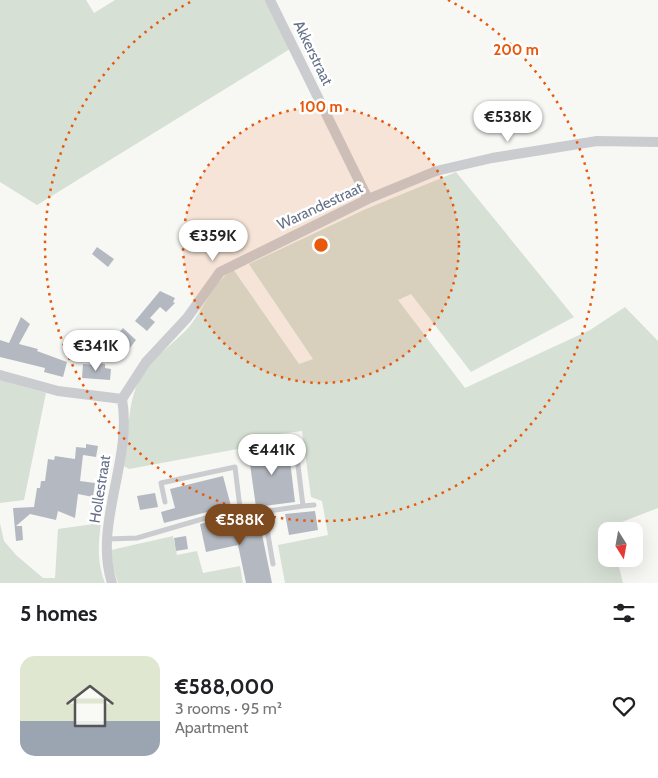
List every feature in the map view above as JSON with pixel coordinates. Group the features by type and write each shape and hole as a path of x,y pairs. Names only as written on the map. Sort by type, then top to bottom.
{"street":[{"name":"Akkerstraat","path":"270,0 368,199"},
{"name":"Warandestraat","path":"122,399 146,362 187,318 220,272 368,199 436,171 492,158 597,141 658,142"},
{"path":"0,375 58,391 122,399"},
{"name":"Hollestraat","path":"112,583 106,552 124,425 122,399"}],"lane":[{"path":"297,457 303,506"},
{"path":"165,502 161,483 236,467 240,508"},
{"path":"108,539 136,538 240,508 255,513 314,505"},
{"path":"264,512 272,564"}],"shaded area":[{"path":"0,0 86,0 94,13 115,0 265,0 290,49 37,205 0,182"},
{"path":"456,172 574,317 471,372 411,294 398,300 465,388 590,330 625,307 658,341 658,508 622,522 598,522 598,568 619,568 623,583 285,583 278,545 328,535 322,501 311,497 302,431 243,439 243,448 129,469 124,466 132,400 142,375 150,364 189,327 214,289 233,269 299,364 313,359 249,264 366,209"},
{"path":"0,380 46,393 24,500 0,503"},
{"path":"0,523 4,541 16,555 43,578 55,578 58,529 101,523 99,553 105,583 0,583"},
{"path":"173,536 177,555 197,551 203,573 240,566 243,583 118,583 113,568 111,550"}],"building":[{"path":"97,247 114,259 108,267 92,254"},
{"path":"160,291 175,298 173,302 175,303 166,312 160,307 150,318 155,322 147,331 135,321"},
{"path":"21,317 30,324 19,344 38,349 37,351 67,362 63,377 44,372 45,368 0,357 0,340 9,343"},
{"path":"123,328 136,340 129,349 115,337"},
{"path":"98,363 105,364 105,368 111,369 110,380 82,378 83,364 97,365"},
{"path":"86,444 98,446 96,457 83,455 80,481 95,483 93,497 78,494 75,518 58,511 56,520 30,514 16,526 22,526 23,540 16,541 13,508 34,507 37,488 40,488 41,481 45,481 48,459 54,460 55,456 75,459 76,447 86,448"},
{"path":"288,444 295,502 256,507 248,450"},
{"path":"223,476 231,506 164,523 161,512 175,508 170,489"},
{"path":"155,493 158,507 140,510 137,496"},
{"path":"315,511 318,530 289,535 285,514"},
{"path":"226,517 228,527 259,520 272,583 246,583 238,545 206,552 200,524"},
{"path":"186,536 188,549 176,551 174,538"}]}
